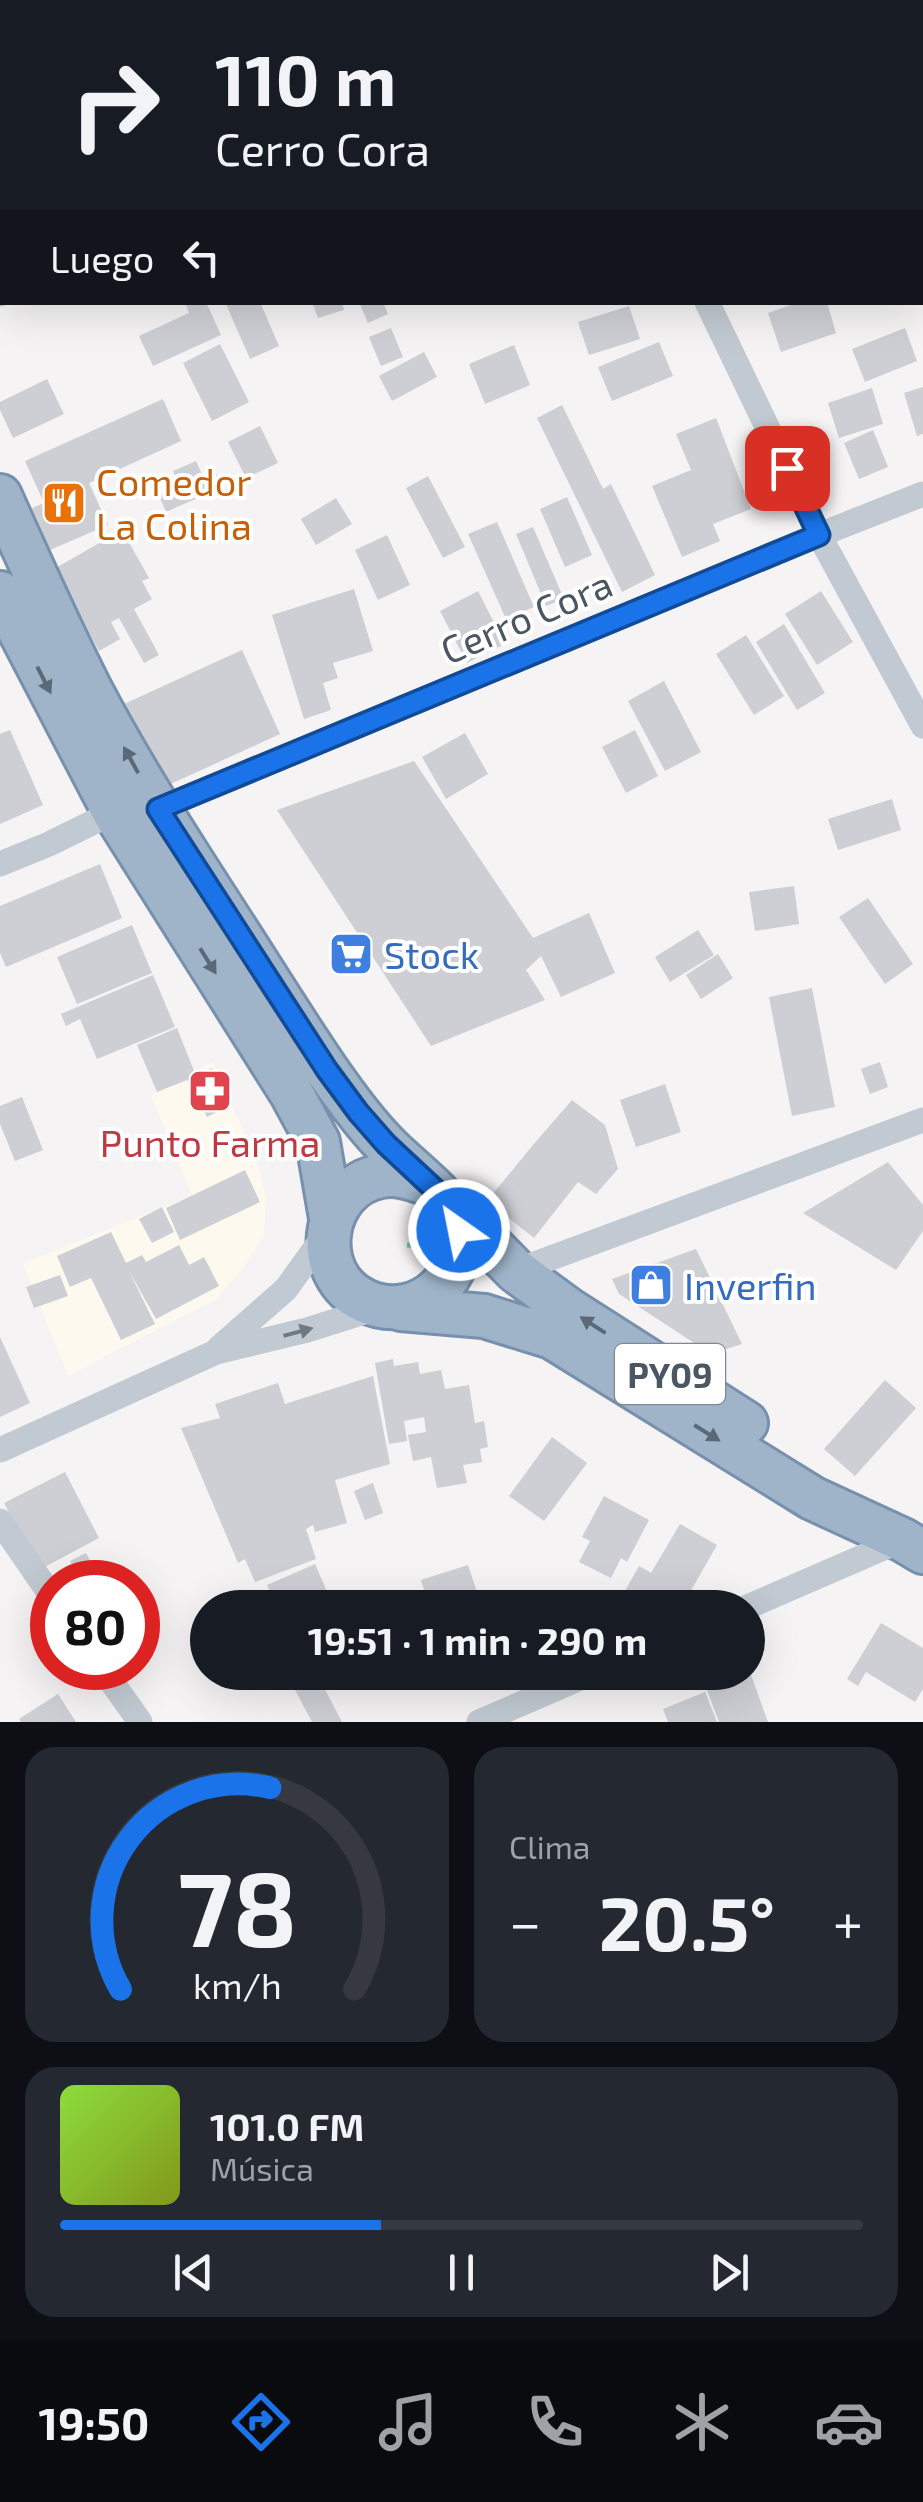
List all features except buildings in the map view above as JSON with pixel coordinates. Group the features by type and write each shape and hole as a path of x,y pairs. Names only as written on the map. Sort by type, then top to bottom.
{"highway":[{"name":"PY09","path":"0,496 91,690 158,809 327,1070 386,1144 516,1270 569,1310 828,1476 916,1541"},
{"name":"PY09","path":"0,593 114,812 292,1094 318,1142 330,1225 328,1251 334,1271 345,1287 361,1300 388,1308 484,1316 552,1336 812,1498 916,1541"},
{"path":"330,1225 343,1199 360,1184 382,1176 404,1176 436,1191"},
{"name":"PY09","path":"388,1308 414,1305 432,1296 456,1266 459,1230 454,1214 436,1191"}],"street":[{"path":"708,305 819,535 923,726"},
{"name":"Cerro Cora","path":"158,809 923,494"},
{"path":"0,864 114,812"},
{"path":"516,1270 923,1120"},
{"path":"216,1352 286,1289 330,1225"},
{"path":"0,1450 216,1352 388,1308"},
{"path":"0,1521 30,1565"},
{"path":"765,1600 916,1541"},
{"path":"117,1690 140,1722"},
{"path":"479,1722 553,1690"}],"shaded area":[{"path":"213,1062 256,1159 266,1197 264,1236 216,1299 68,1376 23,1264 192,1195 151,1096"}],"place":[{"name":"Comedor La Colina","path":"64,503"},
{"name":"Stock","path":"351,954"},
{"name":"Punto Farma","path":"210,1091"},
{"name":"Inverfin","path":"651,1285"}],"route":[{"path":"459,1230 445,1199 386,1144 327,1070 158,809 819,535 787,468"}]}
